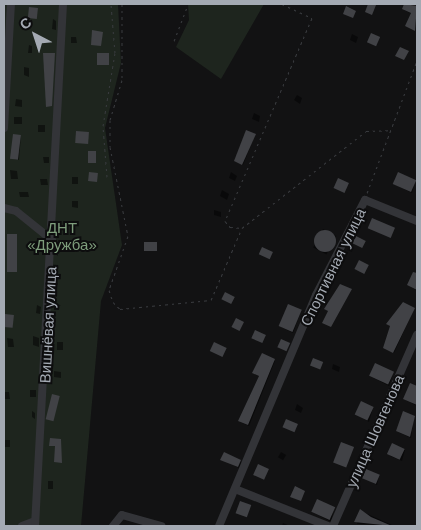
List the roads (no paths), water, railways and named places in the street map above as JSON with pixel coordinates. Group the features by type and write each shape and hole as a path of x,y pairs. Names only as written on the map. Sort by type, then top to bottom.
{"street":[{"path":"4,128 11,4"},
{"name":"Вишнёвая улица","path":"35,524 52,240 63,4"},
{"name":"Спортивная улица","path":"219,526 316,295 365,200 417,221"},
{"path":"4,208 16,211 52,240"},
{"name":"улица Шовгенова","path":"333,526 417,335"},
{"path":"235,489 328,526"},
{"path":"113,526 122,515 161,526"},
{"path":"22,526 35,524"}],"park label":[{"name":"ДНТ «Дружба»","path":"62,236"}]}
